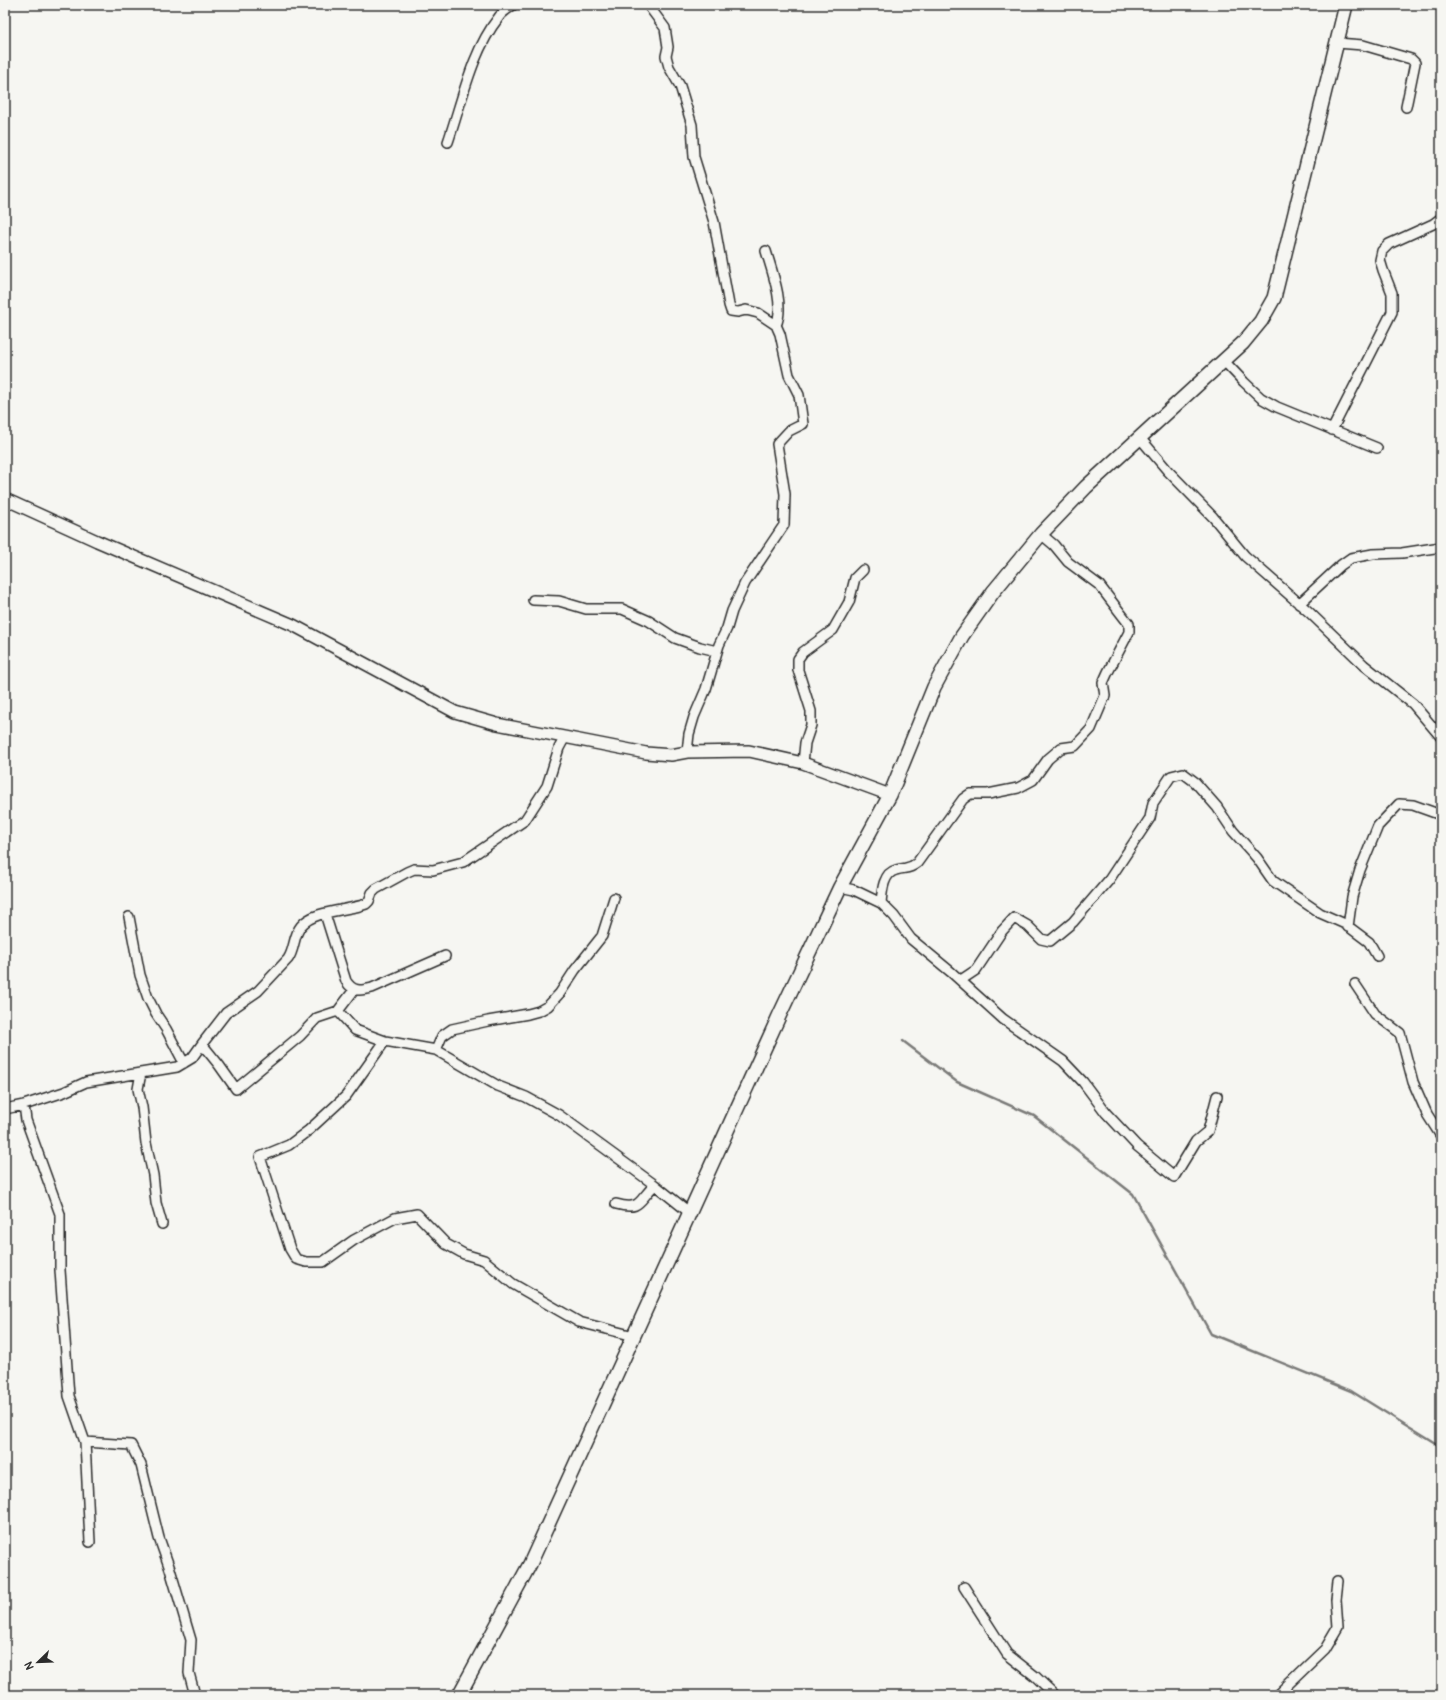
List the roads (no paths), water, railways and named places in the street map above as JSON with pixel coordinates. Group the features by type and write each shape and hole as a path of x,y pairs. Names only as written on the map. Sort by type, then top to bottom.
{"main road":[{"path":"459,1695 530,1564 780,1014 840,887 890,795 934,687 962,636 993,592 1041,534 1086,487 1243,343 1261,321 1274,298 1346,5"}],"street":[{"path":"448,142 477,56 488,32 500,15 513,5"},
{"path":"648,5 665,28 668,47 666,56 669,67 680,86 692,125 694,157 714,222 731,311 738,312 746,310 758,312 776,325 780,334 789,375 799,395 803,424 790,431 776,444 785,494 784,525 745,582 732,611 727,628 717,650 706,689 694,717 687,752"},
{"path":"1337,43 1363,45 1411,58 1415,63 1406,107"},
{"path":"1332,430 1392,312 1392,293 1382,270 1380,260 1382,251 1389,244 1433,224 1441,218"},
{"path":"766,251 778,298 780,317 776,325"},
{"path":"1224,361 1261,398 1277,407 1377,448"},
{"path":"1140,438 1168,471 1213,517 1245,556 1364,665 1413,704 1426,717 1441,737"},
{"path":"5,499 97,541 293,625 455,712 498,724 646,753 671,754 687,752 749,751 804,763 890,795"},
{"path":"881,903 886,878 892,871 908,869 917,863 963,799 970,794 988,794 1009,791 1033,780 1048,759 1061,748 1075,746 1091,729 1105,696 1103,683 1129,632 1130,624 1100,585 1068,562 1054,545 1041,534"},
{"path":"1299,604 1341,565 1351,558 1373,554 1402,553 1441,547"},
{"path":"804,763 805,743 811,725 811,711 798,670 798,659 803,652 833,630 849,602 856,578 863,570"},
{"path":"533,600 558,601 586,609 622,609 649,621 675,638 700,648 717,650"},
{"path":"5,1109 24,1105 64,1092 86,1082 177,1067 192,1058 226,1013 258,991 292,954 297,933 301,926 308,920 325,914 366,904 376,888 414,869 438,870 463,862 526,820 547,786 559,748 565,737"},
{"path":"961,980 976,970 1002,931 1014,918 1028,926 1040,939 1050,941 1073,922 1109,880 1150,818 1153,803 1171,776 1183,773 1195,782 1217,807 1233,831 1257,858 1273,881 1320,913 1348,927 1369,942 1377,956"},
{"path":"1348,927 1352,897 1378,826 1399,804 1413,805 1441,815"},
{"path":"840,887 854,890 881,903 894,916 912,939 961,980 1003,1019 1062,1061 1083,1082 1106,1112 1137,1146 1174,1177 1196,1141 1208,1131 1217,1096"},
{"path":"436,1050 442,1036 452,1029 488,1020 528,1014 539,1011 548,1006 602,936 614,898"},
{"path":"325,914 346,981 354,990 360,991 372,988 445,956"},
{"path":"129,917 140,975 148,998 184,1063"},
{"path":"1355,984 1375,1014 1400,1033 1413,1082 1427,1114 1441,1136"},
{"path":"202,1044 236,1089 300,1036 317,1018 338,1011 354,990"},
{"path":"338,1011 355,1030 385,1041 436,1050 498,1086 526,1097 559,1115 655,1185 690,1213"},
{"path":"385,1041 346,1096 309,1130 289,1145 260,1157 277,1214 290,1249 296,1259 306,1262 323,1262 354,1240 395,1218 417,1214 446,1244 464,1254 484,1260 513,1284 579,1322 634,1336"},
{"path":"141,1073 138,1089 147,1149 153,1175 156,1203 162,1224"},
{"path":"24,1105 26,1120 60,1214 60,1270 69,1396 85,1442 90,1542"},
{"path":"616,1204 628,1207 634,1206 639,1203 655,1185"},
{"path":"85,1442 131,1445 141,1465 159,1538 170,1569 191,1640 189,1673 195,1695"},
{"path":"1277,1695 1324,1649 1338,1627 1336,1599 1338,1581"},
{"path":"964,1587 1007,1654 1035,1676 1055,1695"}],"waterway":[{"path":"903,1041 957,1082 1034,1116 1133,1194 1211,1334 1351,1391 1441,1447"}]}
